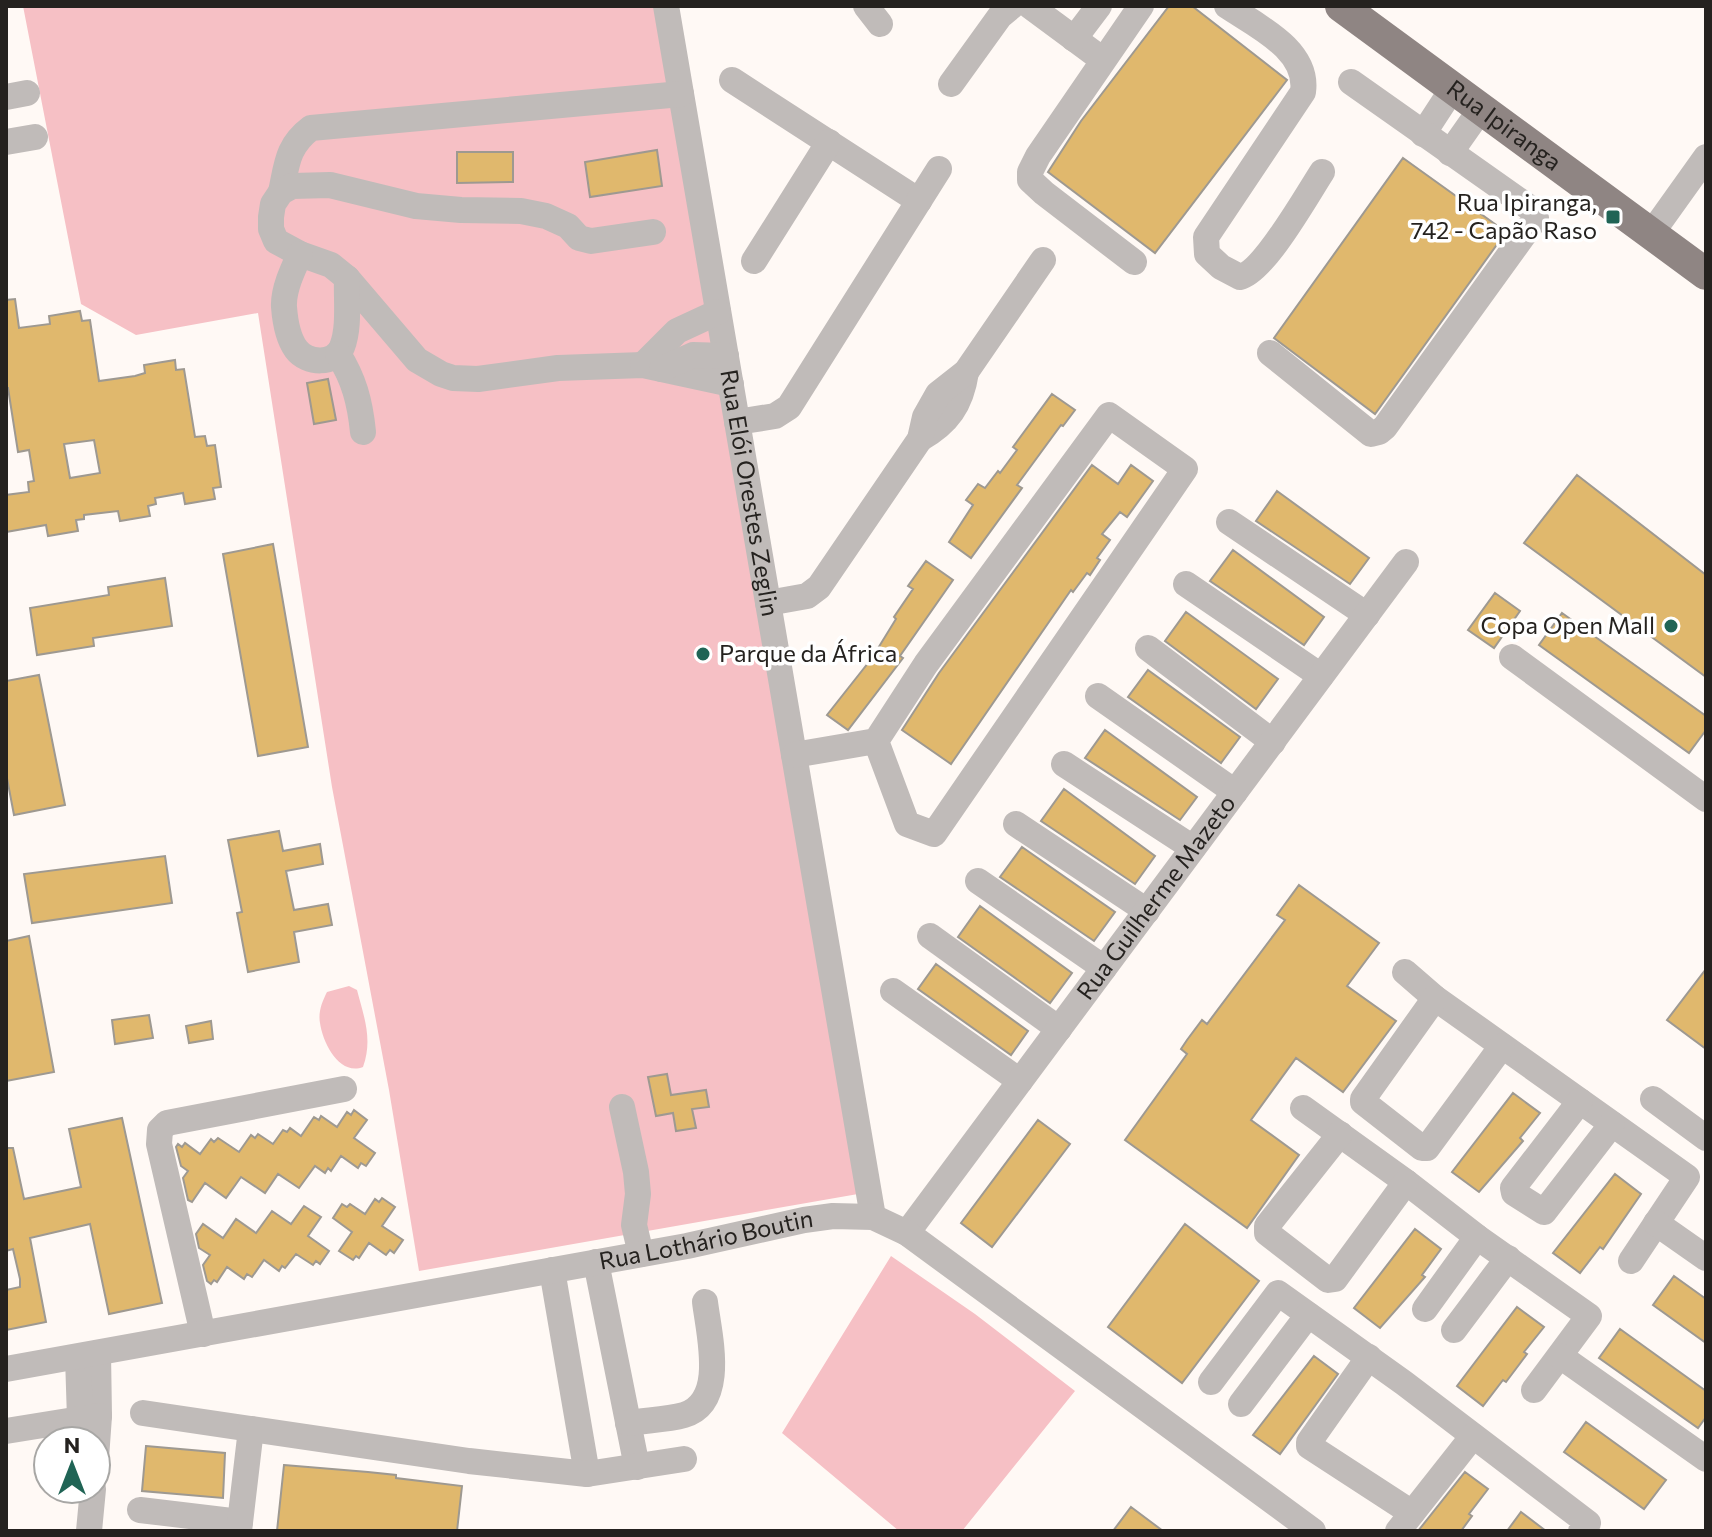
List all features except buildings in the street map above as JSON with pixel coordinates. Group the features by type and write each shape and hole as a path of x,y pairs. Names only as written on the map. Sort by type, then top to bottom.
{"main road":[{"name":"Rua Ipiranga","path":"1341,6 1706,274"}],"street":[{"name":"Rua Elói Orestes Zeglin","path":"666,6 873,1217"},
{"path":"951,84 1000,16 1012,6"},
{"path":"1074,39 1099,6"},
{"path":"1134,262 1030,180 1030,172 1141,6"},
{"path":"1227,6 1298,60 1305,79 1303,92 1206,237 1207,254 1221,267 1240,277 1249,275 1277,241 1322,172"},
{"path":"1044,10 1074,39 1103,60"},
{"path":"732,80 919,201"},
{"path":"1270,353 1371,434 1379,432 1536,218 1534,211 1351,82"},
{"path":"1423,134 1453,88"},
{"path":"681,94 311,128 297,138 289,153 281,192 273,204 271,229 276,241 331,265 347,278 417,360 453,378 478,379 558,368 652,367 731,384"},
{"path":"1450,153 1481,109"},
{"path":"6,142 35,137"},
{"path":"754,261 829,142"},
{"path":"1651,234 1706,157"},
{"path":"737,422 775,416 789,407 939,169"},
{"path":"281,192 292,186 330,185 425,207 521,211 546,216 568,226 579,238 591,241 653,232"},
{"path":"300,254 283,304 295,348 312,360 324,360 338,354 343,345 347,278"},
{"path":"768,603 815,592 920,439 925,417 938,394 966,372 1043,260"},
{"path":"652,367 667,339 718,312"},
{"path":"338,354 350,374 363,432"},
{"path":"652,367 693,355 726,356"},
{"path":"794,755 876,741 926,664 1109,415 1185,469 934,834 907,824 876,741"},
{"path":"1229,522 1367,615"},
{"name":"Rua Guilherme Mazeto","path":"907,1233 1406,562"},
{"path":"1186,584 1321,676"},
{"path":"1148,648 1273,742"},
{"path":"1512,657 1706,799"},
{"path":"1098,696 1235,792"},
{"path":"1064,764 1193,848"},
{"path":"1016,824 1147,911"},
{"path":"978,881 1104,968"},
{"path":"930,936 1059,1029"},
{"path":"1405,972 1435,998 1687,1177 1631,1261"},
{"path":"893,991 1020,1081"},
{"path":"1435,998 1363,1099 1422,1148 1427,1148 1502,1046"},
{"path":"203,1334 159,1144 160,1130 167,1123 178,1120 344,1089"},
{"path":"1653,1099 1702,1127"},
{"path":"1580,1101 1513,1188 1514,1193 1544,1212 1612,1124"},
{"path":"622,1107 636,1172 638,1194 634,1225 641,1254"},
{"path":"1303,1108 1589,1316 1534,1390"},
{"path":"1340,1134 1267,1226 1267,1233 1328,1280 1335,1279 1406,1182"},
{"name":"Rua Lothário Boutin","path":"6,1369 641,1254 804,1220 833,1216 873,1217 907,1233 1313,1531"},
{"path":"1656,1223 1706,1258"},
{"path":"1425,1309 1477,1237"},
{"path":"1454,1330 1508,1258"},
{"path":"596,1262 637,1467"},
{"path":"552,1270 587,1474"},
{"path":"1211,1382 1278,1293 1369,1357 1588,1523 1581,1531"},
{"path":"628,1423 684,1415 699,1408 710,1388 712,1370 705,1302"},
{"path":"1241,1404 1308,1315"},
{"path":"88,1355 91,1425"},
{"path":"1560,1356 1706,1459"},
{"path":"1369,1357 1309,1446 1405,1522 1473,1436"},
{"path":"143,1413 469,1461 587,1474 684,1459"},
{"path":"6,1431 90,1418"},
{"path":"140,1510 239,1526 251,1429"},
{"path":"89,1531 91,1505"}],"shaded area":[{"path":"23,6 654,6 858,1194 419,1271 389,1090 332,787 258,313 136,335 81,304"},
{"path":"349,986 357,990 367,1037 363,1067 355,1069 340,1063 329,1049 320,1019 327,992"},
{"path":"891,1256 975,1314 1075,1391 962,1531 899,1531 782,1433"}],"place":[{"name":"Rua Ipiranga, 742 - Capão Raso","path":"1613,217"},
{"name":"Copa Open Mall","path":"1671,626"},
{"name":"Parque da África","path":"703,654"}]}
